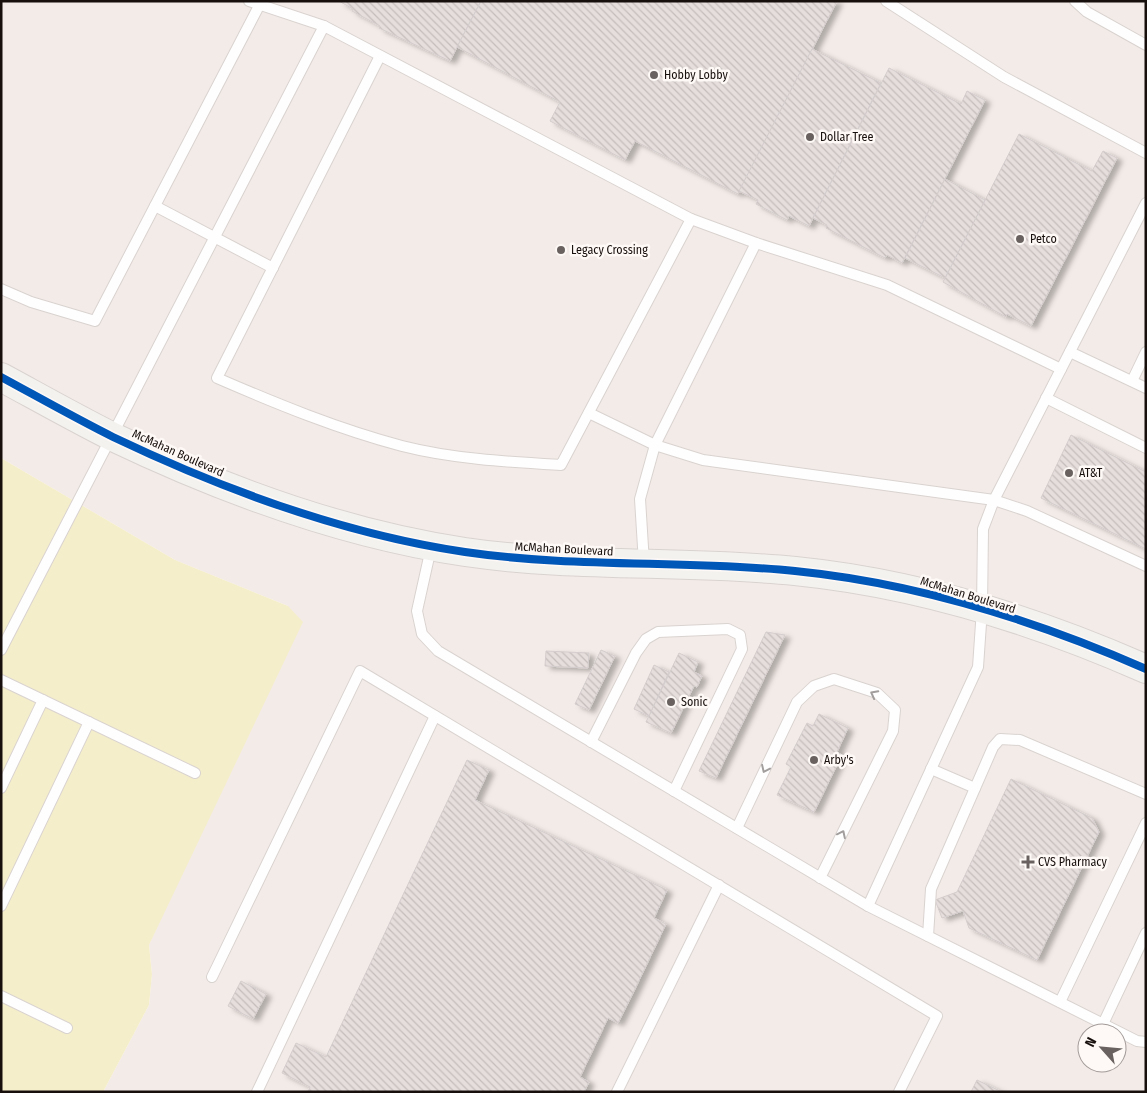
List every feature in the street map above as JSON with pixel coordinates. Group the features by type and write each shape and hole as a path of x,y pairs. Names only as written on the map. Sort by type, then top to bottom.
{"street":[{"name":"McMahan Boulevard","path":"1,377 112,436 229,488 299,513 431,546 523,560 792,570 904,587 982,609 1084,644 1146,670"}],"lane":[{"path":"249,1 324,26 691,218 756,243 887,285 1061,369"},
{"path":"886,1 1004,77 1146,153"},
{"path":"1075,1 1087,12 1146,45"},
{"path":"1,289 32,302 95,321 260,4"},
{"path":"1,650 324,26"},
{"path":"380,56 217,378 277,404 341,427 404,446 501,461 561,465 691,218"},
{"path":"868,906 978,667 982,609 983,529 994,500 1146,203"},
{"path":"155,206 273,268"},
{"path":"644,564 640,499 654,444 756,243"},
{"path":"1070,352 1146,388"},
{"path":"1132,381 1146,352"},
{"path":"1046,398 1146,448"},
{"path":"590,413 654,444 703,460 994,500 1027,511 1146,566"},
{"path":"431,546 417,611 422,634 438,651 868,906 1101,1023"},
{"path":"591,742 636,652 646,639 658,632 728,629 740,635 742,650 674,791"},
{"path":"212,977 360,671 937,1016 899,1092"},
{"path":"737,828 797,702 814,686 834,679 877,692 895,710 893,730 820,878"},
{"path":"1,680 195,773"},
{"path":"1,788 43,700"},
{"path":"257,1092 435,716"},
{"path":"1,906 89,722"},
{"path":"928,936 931,890 993,747 1000,740 1020,740 1146,794"},
{"path":"931,769 975,788"},
{"path":"1060,1002 1146,823"},
{"path":"617,1092 719,885"},
{"path":"1103,1023 1146,933"},
{"path":"1,996 67,1028"},
{"path":"1127,1035 1146,1042"}],"shaded area":[{"path":"1,1 1146,1 1146,1092 103,1092 149,1005 152,974 149,945 288,606 175,560 1,458"},
{"path":"1,458 175,560 288,606 303,622 149,945 152,974 149,1005 103,1092 1,1092"}],"building":[{"path":"339,1 481,1 450,61 379,28 380,26 352,11 353,9"},
{"name":"Hobby Lobby","path":"481,1 837,1 738,194 635,141 625,160 550,121 560,102 457,47"},
{"name":"Dollar Tree","path":"812,49 881,83 809,226 789,216 787,220 756,204 758,200 739,191"},
{"path":"889,68 961,104 967,91 985,100 902,263 887,255 885,258 826,228 827,225 813,218"},
{"name":"Petco","path":"1019,134 1092,171 1103,151 1117,158 1031,326 1007,314 1006,317 943,282"},
{"path":"945,179 985,200 945,278 905,258"},
{"path":"1071,435 1146,472 1146,549 1041,498"},
{"path":"766,632 785,635 716,778 699,771"},
{"path":"601,650 615,656 589,710 575,704"},
{"path":"546,651 589,653 588,668 545,666"},
{"name":"Sonic","path":"679,653 698,662 694,672 702,676 697,687 694,686 671,733 646,722"},
{"path":"654,665 669,672 649,716 634,709"},
{"name":"Arby's","path":"819,714 848,728 837,752 842,755 814,812 777,795 791,767 786,764 807,723 813,726"},
{"path":"467,760 489,770 475,800 667,890 654,918 666,924 634,991 618,1023 608,1018 580,1077 589,1082 584,1092 308,1092 310,1087 282,1073 296,1043 326,1057"},
{"name":"CVS Pharmacy","path":"1011,779 1092,818 1099,832 1037,960 969,928 963,911 942,918 935,900 957,892"},
{"path":"241,981 266,994 253,1019 228,1006"},
{"path":"977,1080 1002,1092 971,1092"}],"cycle path":[{"path":"1,377 113,437 198,475 285,508 374,534 419,544 506,557 754,568 795,571 885,584 930,594 1018,620 1104,651 1146,669"}],"place":[{"name":"Hobby Lobby","path":"654,75"},
{"name":"Dollar Tree","path":"810,137"},
{"name":"Petco","path":"1020,239"},
{"name":"Legacy Crossing","path":"561,250"},
{"name":"AT&T","path":"1069,473"},
{"name":"Sonic","path":"671,702"},
{"name":"Arby's","path":"814,760"},
{"name":"CVS Pharmacy","path":"1028,862"}]}
